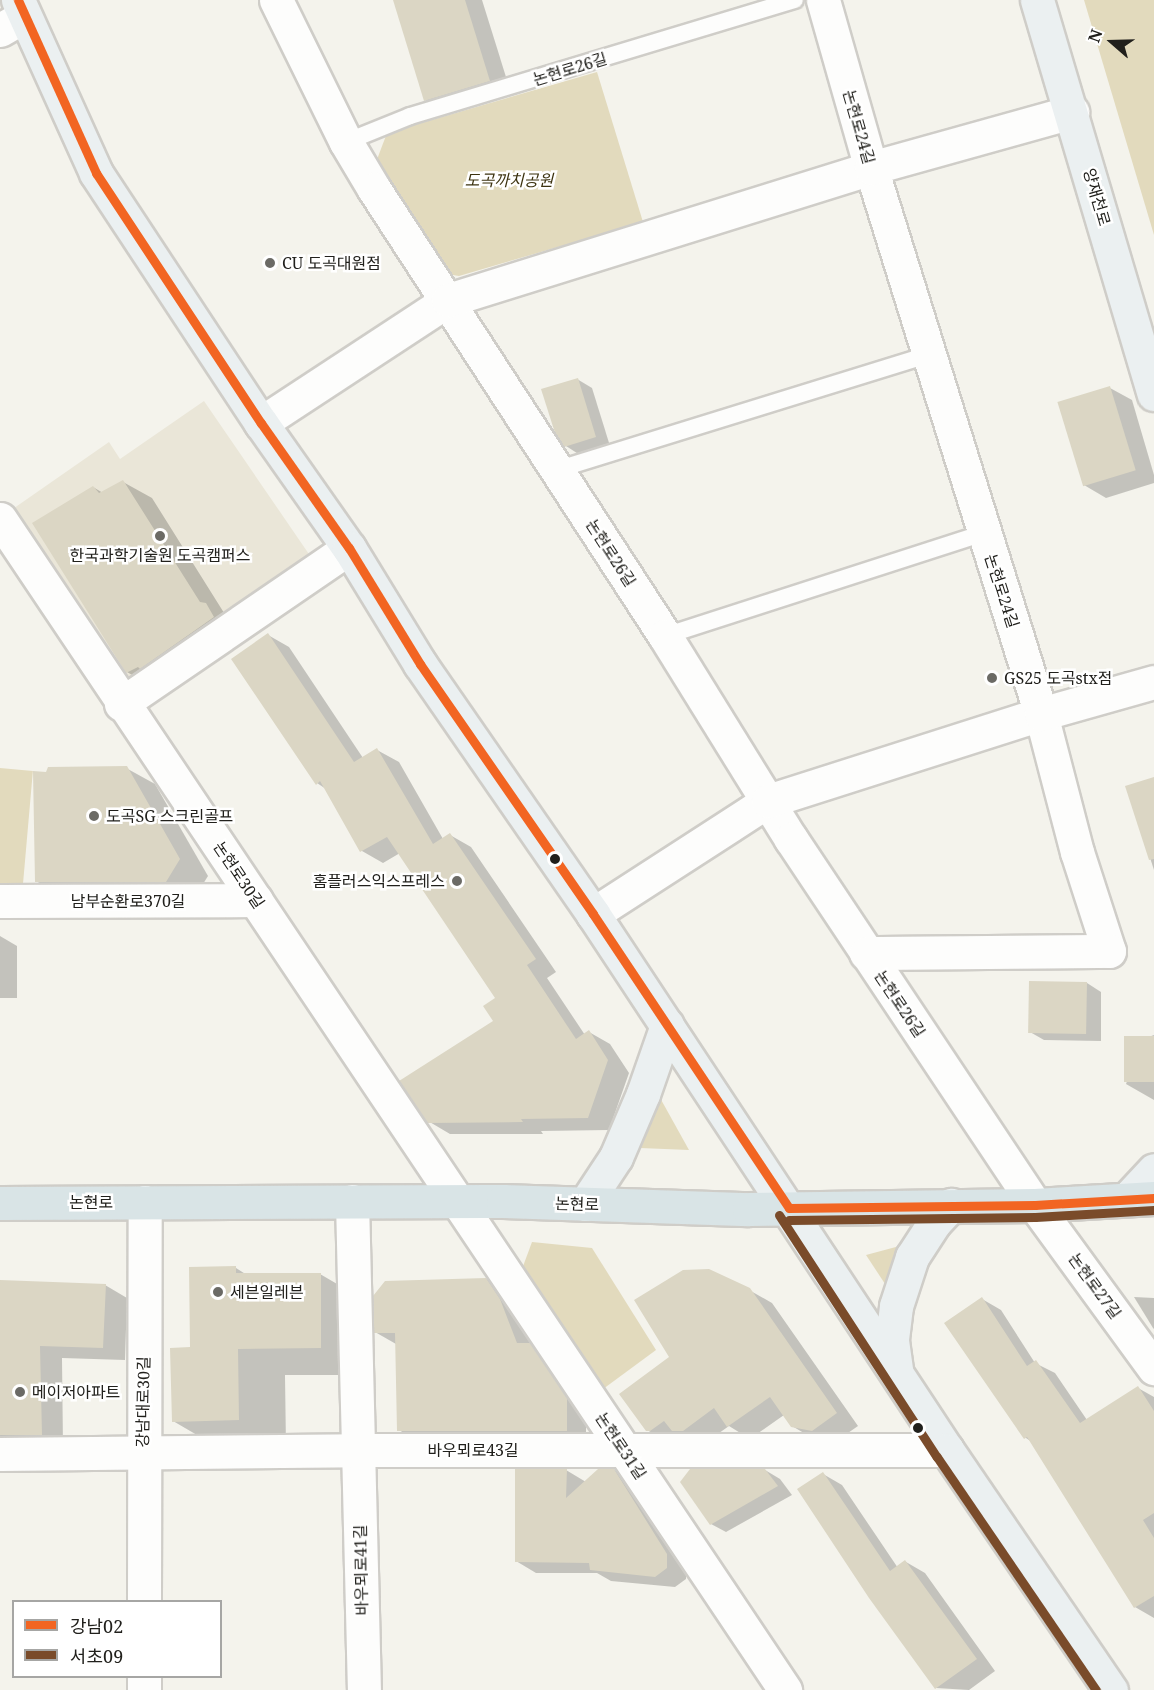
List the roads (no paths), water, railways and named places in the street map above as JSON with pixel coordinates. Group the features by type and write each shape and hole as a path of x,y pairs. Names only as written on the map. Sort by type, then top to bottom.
{"main road":[{"name":"논현로","path":"0,1203 352,1201 789,1208 1035,1205 1141,1198"}],"street":[{"name":"논현로26길","path":"276,0 346,142 374,189 665,636 768,801 1035,1205"},
{"name":"논현로24길","path":"823,0 928,355 1041,714 1077,852 1109,951 867,953"},
{"name":"양재천로","path":"1037,0 1154,394"},
{"path":"14,15 96,173 261,423 349,549 420,664 593,914 947,1450 1111,1690"},
{"path":"261,423 448,300 871,168 1072,112"},
{"name":"논현로30길","path":"0,519 121,704 256,900 457,1202"},
{"path":"121,704 349,549"},
{"path":"593,914 768,801 1041,714 1154,682"},
{"name":"남부순환로370길","path":"0,901 256,900"},
{"path":"585,1204 616,1157 643,1094 667,1025"},
{"path":"1141,1198 1154,1170"},
{"name":"바우뫼로41길","path":"352,1201 364,1690"},
{"name":"강남대로30길","path":"144,1600 142,1454 145,1202"},
{"name":"논현로31길","path":"457,1202 785,1690"},
{"path":"896,1371 892,1339 896,1306 909,1267 934,1223 951,1205"},
{"name":"논현로27길","path":"1035,1205 1154,1368"},
{"name":"바우뫼로43길","path":"0,1454 358,1450 947,1450"}],"lane":[{"name":"논현로26길","path":"346,142 410,116 795,0"},
{"path":"556,470 928,355"},
{"path":"665,636 983,533"}],"place":[{"name":"CU 도곡대원점","path":"270,263"},
{"name":"한국과학기술원 도곡캠퍼스","path":"160,536"},
{"name":"GS25 도곡stx점","path":"992,678"},
{"name":"도곡SG 스크린골프","path":"94,816"},
{"name":"홈플러스익스프레스","path":"457,881"},
{"name":"세븐일레븐","path":"218,1292"},
{"name":"메이저아파트","path":"20,1392"}],"park label":[{"name":"도곡까치공원","path":"509,180"}]}
